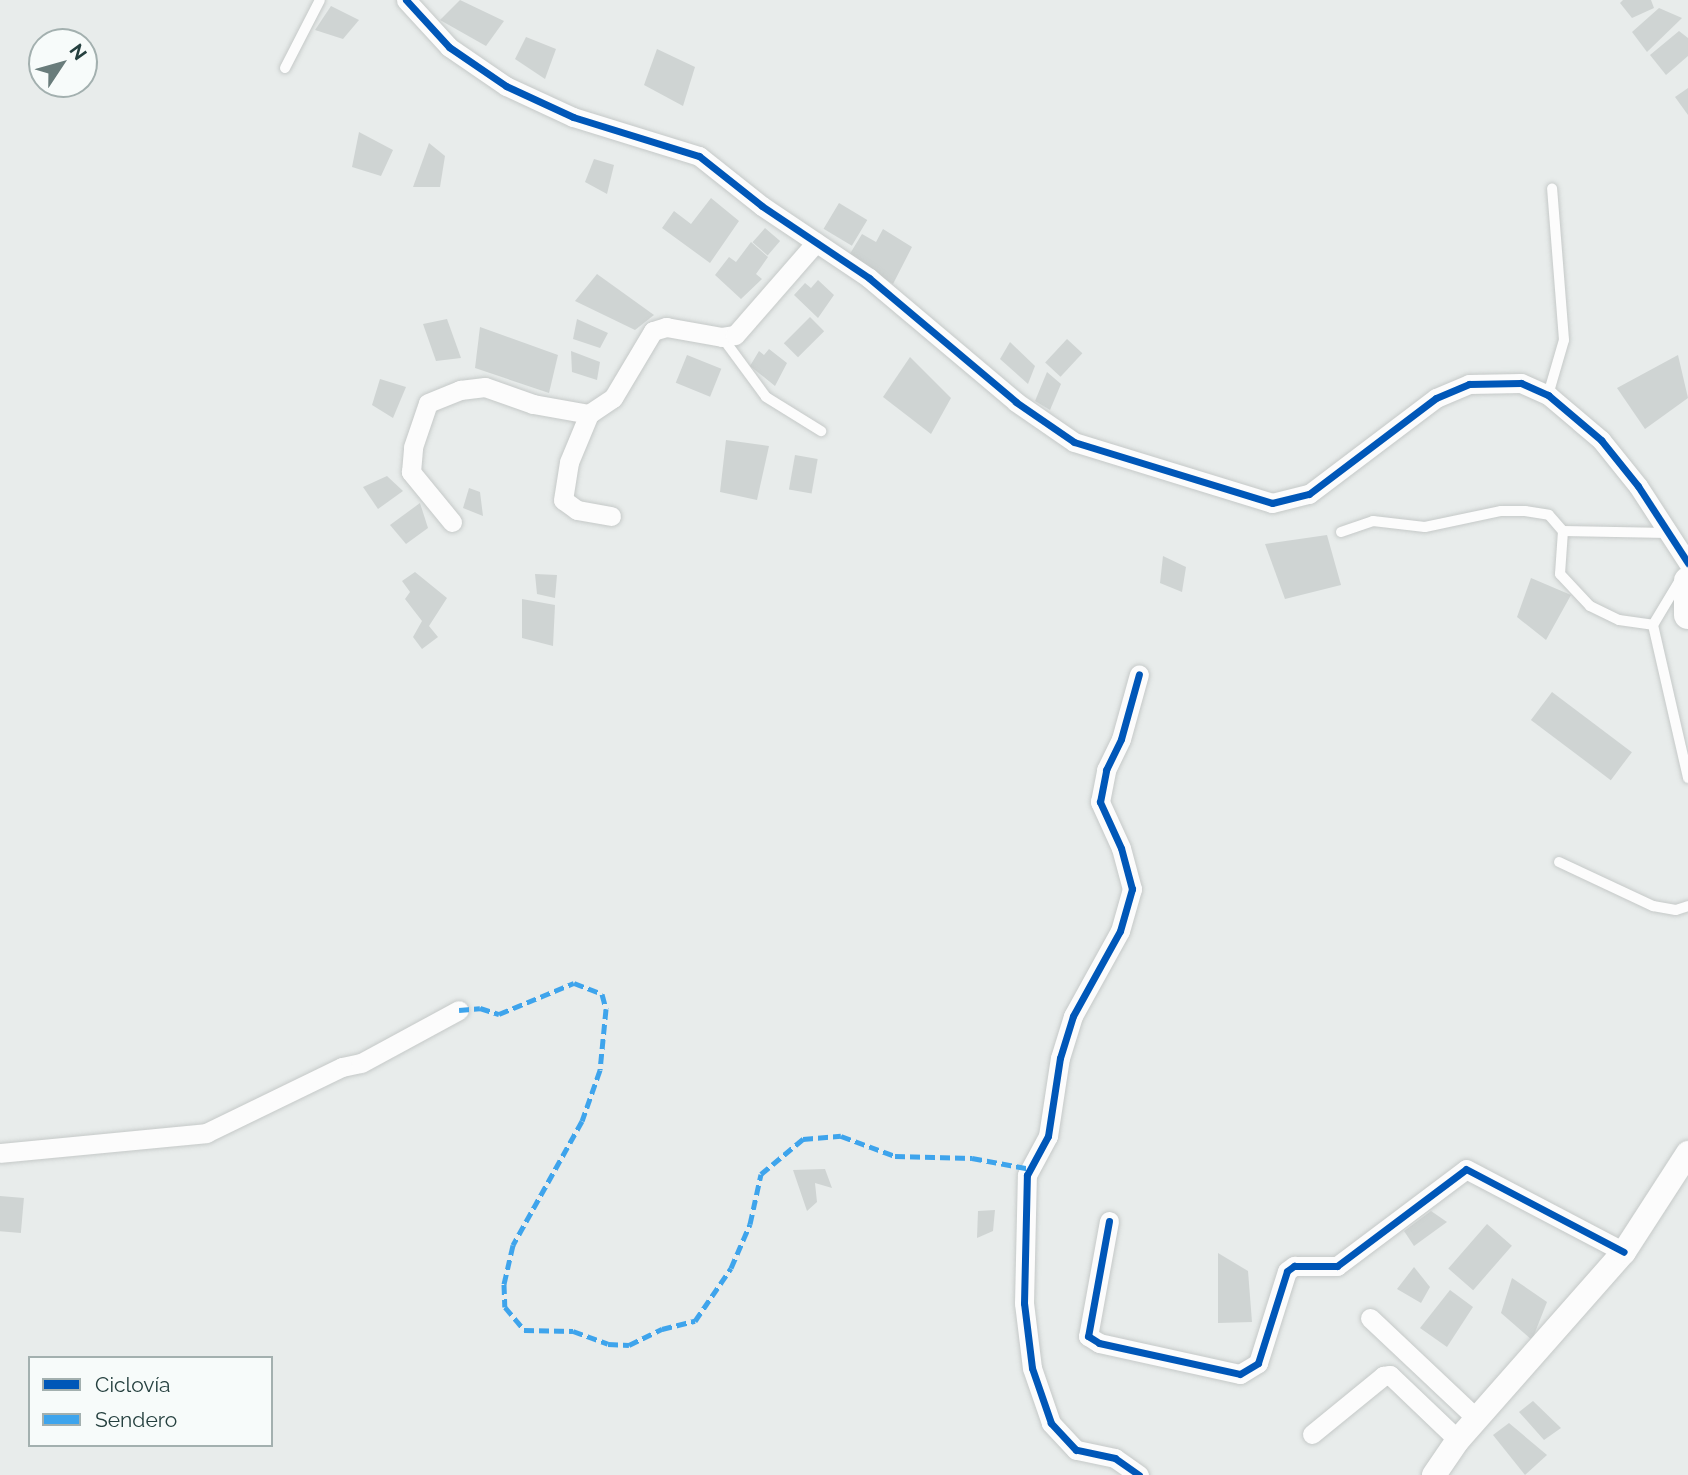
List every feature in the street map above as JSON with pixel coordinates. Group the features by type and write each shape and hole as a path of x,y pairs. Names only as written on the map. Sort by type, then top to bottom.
{"main road":[{"path":"1688,581 1688,615"}],"street":[{"path":"405,0 476,69 573,117 699,156 816,243 869,278 1016,402 1074,442 1272,503 1309,494 1425,406 1469,384 1521,383 1548,395 1601,440 1670,534 1688,566"},
{"path":"611,516 577,510 563,500 569,462 589,414 613,398 653,331 666,327 722,337 735,335 816,243"},
{"path":"452,522 411,472 413,447 428,403 460,390 485,387 533,404 589,414"},
{"path":"1139,674 1121,739 1106,770 1100,802 1121,848 1132,889 1120,931 1073,1016 1060,1058 1048,1136 1027,1175 1024,1303 1032,1368 1051,1423 1076,1450 1115,1458 1139,1475"},
{"path":"0,1153 206,1133 342,1067 360,1063 459,1010"},
{"path":"1434,1475 1458,1440 1624,1252 1688,1153"},
{"path":"1109,1221 1088,1336 1099,1343 1240,1374 1258,1363 1287,1271 1294,1266 1337,1266 1466,1169 1624,1252"},
{"path":"1370,1318 1477,1419"},
{"path":"1312,1434 1383,1376 1391,1375 1458,1440"}],"lane":[{"path":"285,68 320,0"},
{"path":"1548,395 1564,340 1552,188"},
{"path":"722,337 766,397 821,431"},
{"path":"1341,532 1373,521 1425,527 1501,511 1549,515 1563,531 1560,574 1590,606 1619,620 1653,625"},
{"path":"1563,531 1670,534"},
{"path":"1688,566 1653,625 1688,778"},
{"path":"1559,862 1653,906 1676,910 1688,906"}],"building":[{"path":"460,0 504,21 486,46 440,20"},
{"path":"1623,0 1651,0 1654,8 1632,18 1620,3"},
{"path":"331,6 359,20 343,39 315,30"},
{"path":"1659,8 1682,18 1647,52 1632,32"},
{"path":"1679,31 1688,38 1688,56 1666,75 1650,55"},
{"path":"526,37 556,49 545,79 515,59"},
{"path":"657,49 695,67 683,106 644,85"},
{"path":"1688,88 1688,115 1675,97"},
{"path":"359,132 393,150 381,176 352,167"},
{"path":"429,143 445,156 440,187 413,187"},
{"path":"594,159 614,165 607,194 585,182"},
{"path":"711,198 739,221 710,263 662,228 674,211 691,224"},
{"path":"839,203 867,220 852,246 824,229"},
{"path":"765,228 780,241 768,255 753,242"},
{"path":"883,229 912,247 893,284 848,257 862,234 876,242"},
{"path":"751,242 768,257 756,274 762,279 741,299 715,275 729,257 736,262"},
{"path":"597,274 654,315 635,330 575,301"},
{"path":"818,280 834,295 818,318 794,295 805,283 811,288"},
{"path":"810,317 824,331 798,357 784,343"},
{"path":"447,319 461,358 436,361 423,324"},
{"path":"577,319 608,333 600,348 573,339"},
{"path":"480,327 558,355 549,393 475,368"},
{"path":"1067,339 1082,353 1061,377 1045,362"},
{"path":"1010,342 1035,366 1028,384 1000,359"},
{"path":"769,349 787,363 775,386 750,366 759,351 764,355"},
{"path":"571,351 600,362 597,380 572,372"},
{"path":"687,355 721,369 710,397 676,383"},
{"path":"1678,355 1688,398 1645,429 1617,388"},
{"path":"910,357 951,398 931,434 883,397"},
{"path":"1047,372 1061,384 1050,410 1035,401"},
{"path":"380,379 406,387 393,418 372,405"},
{"path":"726,440 769,446 757,500 720,492"},
{"path":"795,455 818,459 812,493 789,489"},
{"path":"387,476 403,491 378,509 363,487"},
{"path":"469,488 480,492 483,516 463,508"},
{"path":"420,503 428,528 406,544 390,525"},
{"path":"1327,535 1341,585 1285,599 1265,544"},
{"path":"1163,556 1186,567 1182,592 1160,583"},
{"path":"415,572 447,598 429,626 438,637 422,649 413,637 422,621 405,599 410,592 402,581"},
{"path":"535,574 557,575 555,598 537,594"},
{"path":"1531,578 1571,595 1546,640 1517,617"},
{"path":"522,599 555,605 553,646 522,638"},
{"path":"1552,692 1632,752 1611,780 1531,720"},
{"path":"825,1169 832,1188 815,1183 817,1202 807,1211 793,1170"},
{"path":"0,1196 24,1198 21,1233 0,1231"},
{"path":"995,1210 993,1231 977,1238 978,1211"},
{"path":"1431,1211 1447,1222 1414,1246 1404,1231"},
{"path":"1487,1224 1512,1246 1473,1290 1448,1269"},
{"path":"1218,1253 1248,1271 1252,1322 1218,1323"},
{"path":"1414,1267 1430,1287 1421,1303 1397,1289"},
{"path":"1512,1278 1547,1302 1532,1340 1501,1313"},
{"path":"1450,1290 1473,1307 1447,1347 1420,1328"},
{"path":"1533,1401 1561,1428 1544,1440 1519,1412"},
{"path":"1509,1423 1547,1455 1525,1475 1493,1435"}],"marked path":[{"path":"459,1010 480,1008 499,1014 574,983 602,994 606,1009 600,1070 582,1121 513,1245 504,1284 505,1307 524,1330 573,1331 608,1344 629,1345 662,1329 695,1321 731,1268 750,1224 761,1174 803,1139 841,1136 895,1156 972,1158 1031,1169"}],"cycle path":[{"path":"406,0 449,47 506,86 573,117 699,156 762,206 869,278 1016,402 1074,442 1272,503 1309,494 1436,398 1469,384 1521,383 1548,395 1601,440 1638,486 1688,563"},
{"path":"1139,674 1121,739 1106,770 1100,802 1121,848 1132,889 1120,931 1073,1016 1060,1058 1048,1136 1027,1175 1024,1303 1032,1368 1051,1423 1076,1450 1115,1458 1139,1475"},
{"path":"1109,1221 1088,1336 1099,1343 1240,1374 1258,1363 1287,1271 1294,1266 1337,1266 1466,1169 1624,1252"}]}
